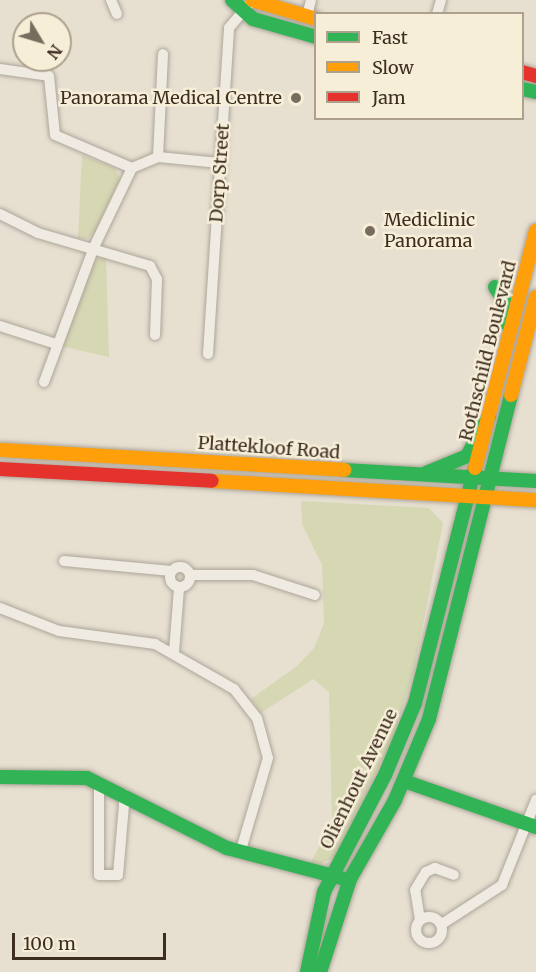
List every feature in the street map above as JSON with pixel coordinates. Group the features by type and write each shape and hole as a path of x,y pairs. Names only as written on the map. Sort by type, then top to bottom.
{"street":[{"path":"111,0 117,14"},
{"path":"252,1 311,17 311,0"},
{"name":"Dorp Street","path":"208,354 229,28 236,6 252,1"},
{"path":"236,6 314,37"},
{"path":"158,157 163,54"},
{"path":"0,69 49,76 55,135 132,168"},
{"path":"44,382 56,344 94,247 132,168 158,157 220,163"},
{"path":"0,214 38,233 94,247 154,269 155,335"},
{"name":"Rothschild Boulevard","path":"471,497 536,231"},
{"path":"495,287 507,305 499,376"},
{"name":"Rothschild Boulevard","path":"486,499 536,297"},
{"path":"0,326 56,344"},
{"path":"414,476 464,458 489,416"},
{"name":"Plattekloof Road","path":"0,450 474,480 536,481"},
{"name":"Plattekloof Road","path":"0,469 486,499 536,500"},
{"name":"Olienhout Avenue","path":"307,972 316,921 331,877 399,744 471,497"},
{"name":"Olienhout Avenue","path":"320,972 350,879 381,826 416,752 486,499"},
{"path":"64,561 172,571 185,568 190,575"},
{"path":"172,571 171,581 179,588"},
{"path":"174,652 179,588 190,575 253,575 315,595"},
{"path":"0,608 53,629 139,640 174,652 234,689 262,729 267,771 240,853"},
{"path":"399,744 404,781"},
{"path":"416,752 424,780 446,796"},
{"path":"0,777 65,774 99,782 240,853 331,877 350,879"},
{"path":"404,781 532,826"},
{"path":"356,830 386,792 404,781"},
{"path":"99,782 99,875 118,875 125,794"},
{"path":"381,826 405,797 446,796"},
{"path":"454,875 435,868 426,872 415,890 420,920 416,933 424,943 440,937 442,924 502,885 532,826 536,800"},
{"path":"420,920 432,916 442,924"}],"green space":[{"path":"82,155 115,168 120,179 94,235 85,239 78,238"},
{"path":"106,256 109,357 60,346 94,261"},
{"path":"301,501 429,508 443,523 413,674 391,743 334,858 317,865 310,864 332,822 329,692 313,679 261,713 251,699 297,666 314,648 324,623 322,565 302,524"}],"traffic: fast":[{"path":"232,0 253,19 314,36"},
{"path":"524,89 536,92"},
{"path":"495,287 507,305 505,323"},
{"path":"320,972 350,879 395,800 429,719 511,395"},
{"path":"426,473 467,456 489,416"},
{"path":"307,972 324,892 385,775 415,703 475,468"},
{"path":"344,470 536,481"},
{"path":"0,777 87,778 227,848 341,878"},
{"path":"404,781 536,827"}],"traffic: slow":[{"path":"252,0 314,18"},
{"path":"475,468 536,231"},
{"path":"511,395 536,297"},
{"path":"0,450 344,470"},
{"path":"212,481 536,500"}],"traffic: jam":[{"path":"524,73 536,76"},
{"path":"0,469 212,481"}],"place":[{"name":"Panorama Medical Centre","path":"296,98"},
{"name":"Mediclinic Panorama","path":"370,231"}]}
